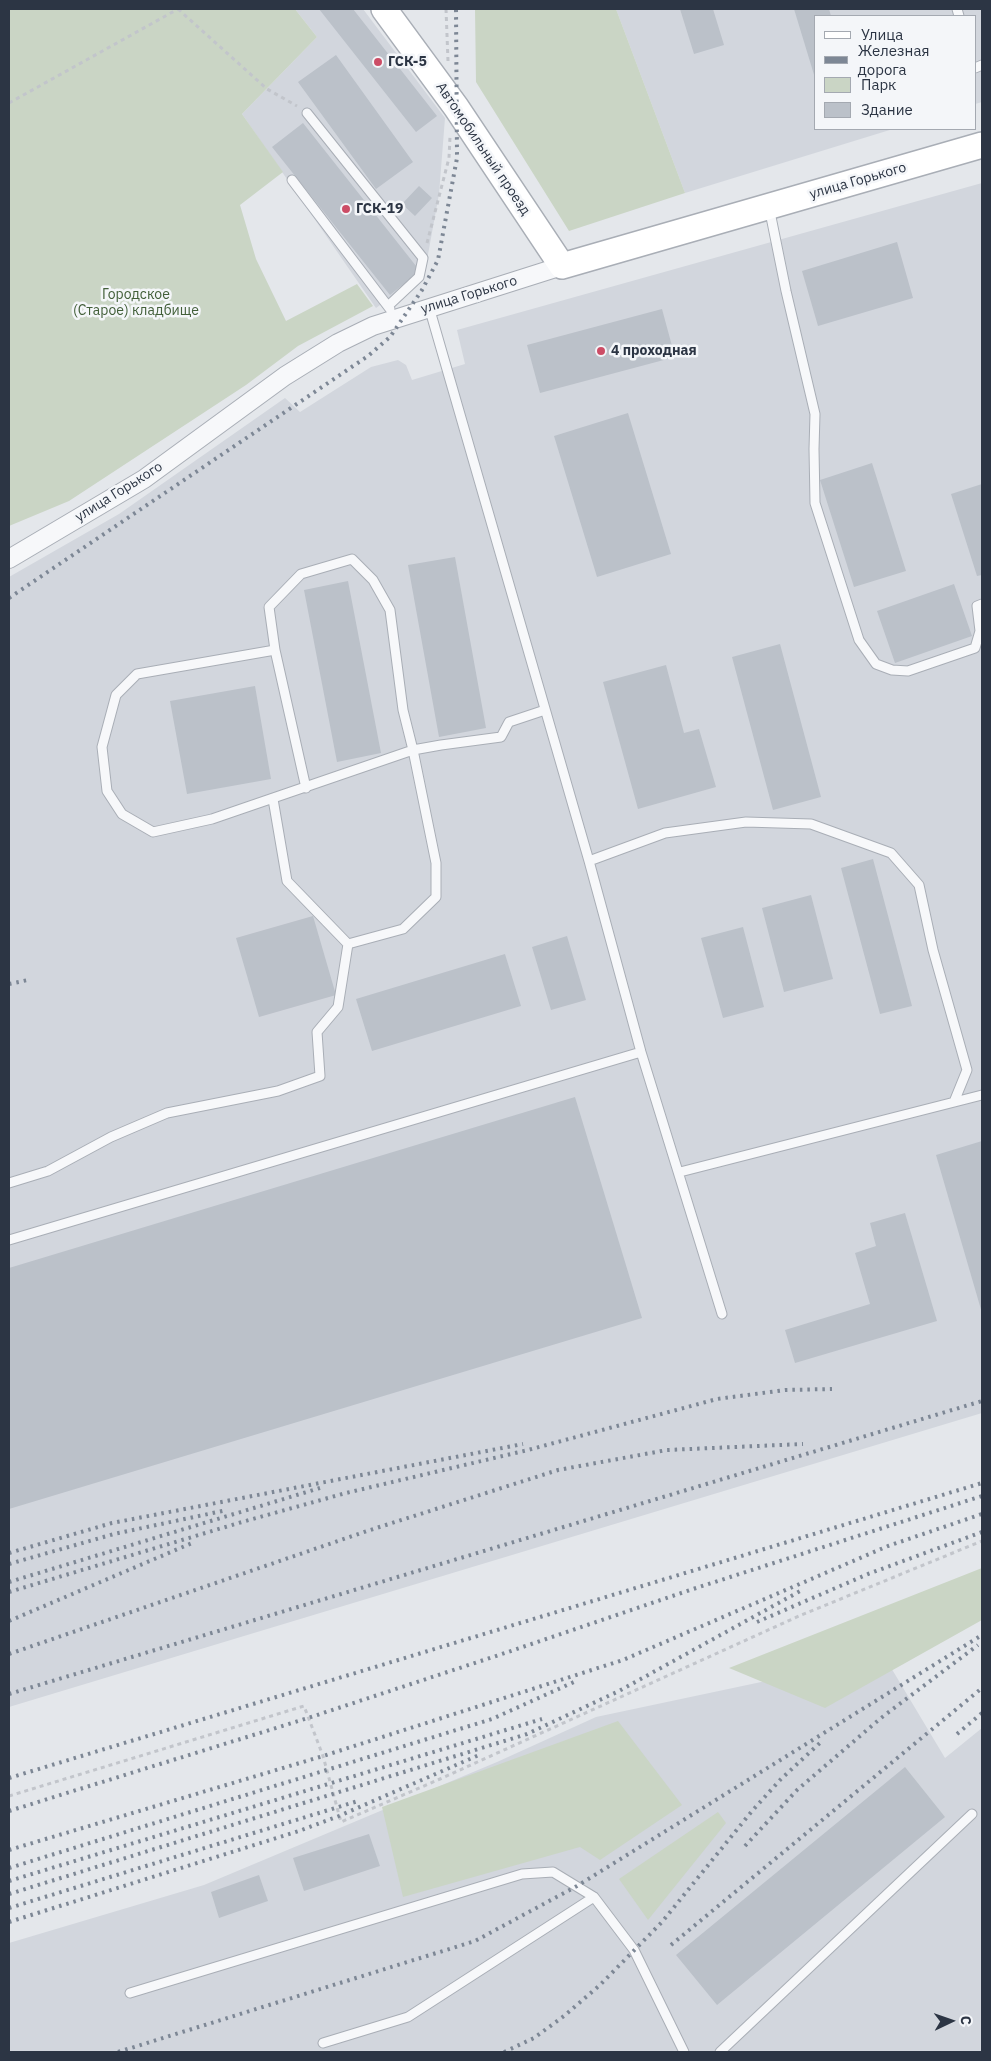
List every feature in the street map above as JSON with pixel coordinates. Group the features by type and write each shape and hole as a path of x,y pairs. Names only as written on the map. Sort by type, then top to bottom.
{"main road":[{"name":"Автомобильный проезд","path":"384,9 450,99 562,266"},
{"name":"улица Горького","path":"562,266 982,145"}],"street":[{"name":"улица Горького","path":"9,559 144,479 292,371 338,343 374,326 392,312 429,307 562,266"}],"lane":[{"path":"292,180 392,312 420,278 423,258 308,113"},
{"path":"769,206 786,291 815,414 816,503 860,640 876,664 892,670 908,671 975,648 980,631 977,606 982,604"},
{"path":"429,307 589,861 641,1052 680,1172 722,1314"},
{"path":"306,788 275,650 269,607 300,574 352,559 373,580 390,610 403,710 436,863 436,897 403,929 348,944"},
{"path":"275,650 137,674 116,695 102,747 107,791 122,814 153,832 212,819 413,750 501,737 509,722 545,710"},
{"path":"273,799 287,881 348,944"},
{"path":"589,861 666,833 746,822 811,824 891,853 919,885 933,950 967,1070 954,1102"},
{"path":"9,1183 48,1171 111,1137 167,1113 278,1091 320,1076 317,1032 338,1008 348,944"},
{"path":"9,1240 641,1052"},
{"path":"680,1172 982,1094"},
{"path":"720,2052 972,1814"},
{"path":"130,1993 522,1874 553,1872 594,1897 634,1950 684,2052"},
{"path":"323,2043 408,2017 594,1897"}],"path":[{"path":"9,103 178,9 267,88 308,113"},
{"path":"446,9 450,99"},
{"path":"423,258 449,158 450,130"},
{"path":"9,1796 304,1706 325,1762 340,1822 440,1779 799,1616 982,1541"}],"shaded area":[{"path":"295,9 363,9 445,118 439,194 425,271 376,308 242,114 317,37"},
{"path":"616,9 982,9 982,102 976,104 976,15 814,15 814,130 890,130 685,193"},
{"path":"982,183 982,1413 9,1707 9,577 119,514 285,398 300,412 371,367 398,360 406,365 412,380 465,364 457,330"},
{"path":"884,1656 945,1758 982,1728 982,2052 9,2052 9,1943 204,1885 497,1762 596,1717"}],"green space":[{"name":"Городское (Старое) кладбище","path":"9,9 295,9 317,37 242,114 283,172 240,205 256,259 286,321 357,284 373,306 298,346 246,385 69,501 9,526"},
{"path":"475,9 616,9 685,193 569,231 476,82"},
{"path":"982,1568 982,1620 825,1708 729,1668"},
{"path":"618,1721 682,1805 600,1860 580,1847 403,1897 382,1807"},
{"path":"718,1812 726,1823 648,1920 619,1879"}],"building":[{"name":"ГСК-5","path":"319,9 353,9 437,116 416,132"},
{"path":"680,9 713,9 724,45 694,54"},
{"path":"794,9 829,9 831,15 814,15 814,75"},
{"path":"336,55 413,162 376,189 298,82"},
{"name":"ГСК-19","path":"303,123 420,271 390,295 272,147"},
{"path":"419,186 432,198 415,216 402,204"},
{"path":"897,242 913,298 818,326 802,271"},
{"name":"4 проходная","path":"662,309 675,357 540,393 527,345"},
{"path":"628,413 671,554 597,577 554,436"},
{"path":"872,463 906,571 854,587 820,480"},
{"path":"982,484 982,575 977,576 951,494"},
{"path":"455,557 486,728 439,737 408,565"},
{"path":"348,581 381,753 337,762 304,590"},
{"path":"954,584 972,636 895,663 877,611"},
{"path":"780,644 821,797 773,810 732,657"},
{"path":"666,665 684,733 699,729 716,787 638,809 603,682"},
{"path":"255,686 271,779 187,794 170,701"},
{"path":"873,859 912,1006 880,1014 841,868"},
{"path":"811,895 833,979 784,992 762,908"},
{"path":"313,916 336,995 259,1017 236,938"},
{"path":"743,927 764,1007 723,1018 701,938"},
{"path":"567,936 586,1000 551,1010 532,947"},
{"path":"505,954 521,1006 372,1051 356,999"},
{"path":"575,1097 642,1318 9,1509 9,1268"},
{"path":"982,1141 982,1313 936,1155"},
{"path":"905,1213 937,1321 795,1363 785,1330 870,1304 855,1253 876,1246 870,1223"},
{"path":"905,1767 945,1817 717,2005 676,1955"},
{"path":"369,1834 380,1866 304,1891 293,1858"},
{"path":"259,1875 268,1901 219,1918 211,1892"}],"railway":[{"path":"9,598 368,356 390,337 422,290 438,260 457,158 456,9"},
{"path":"9,984 28,980"},
{"path":"9,1592 346,1493 528,1450 717,1399 785,1390 832,1389"},
{"path":"9,1694 982,1401"},
{"path":"9,1553 112,1523 523,1444"},
{"path":"9,1654 367,1531 558,1470 667,1450 803,1444"},
{"path":"9,1778 982,1483"},
{"path":"9,1582 320,1488"},
{"path":"9,1811 308,1718 693,1589 982,1496"},
{"path":"9,1564 114,1534 227,1510"},
{"path":"9,1850 323,1756 623,1660 888,1546 982,1514"},
{"path":"757,1622 868,1574 982,1532"},
{"path":"9,1621 192,1543"},
{"path":"9,1894 527,1734 619,1691 802,1590"},
{"path":"118,2052 475,1941 577,1886 982,1635"},
{"path":"745,1846 797,1790 881,1718 978,1645"},
{"path":"9,1868 492,1719 574,1682"},
{"path":"671,1945 982,1688"},
{"path":"957,1734 982,1713"},
{"path":"9,1881 542,1719"},
{"path":"504,2052 534,2038 564,2016 600,1985 662,1922 752,1811 781,1779 822,1741"},
{"path":"9,1922 299,1831 339,1816 479,1755"},
{"path":"9,1908 358,1801"}],"place":[{"name":"ГСК-5","path":"378,62"},
{"name":"ГСК-19","path":"346,209"},
{"name":"4 проходная","path":"601,351"}]}
